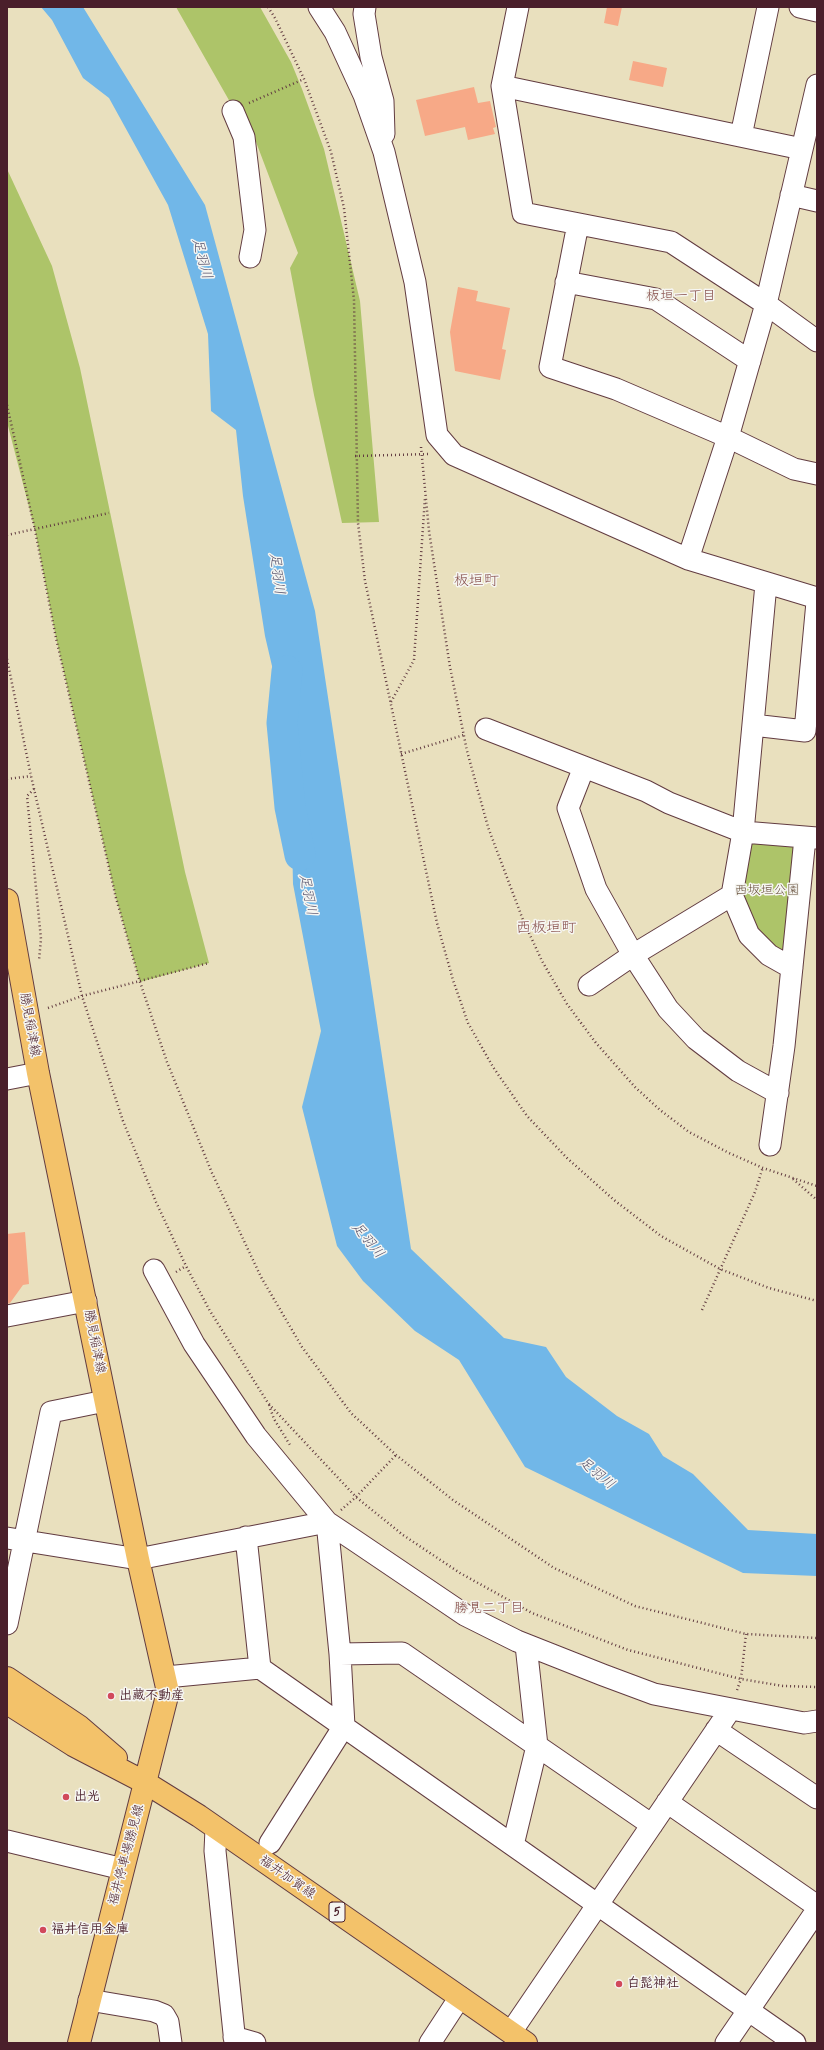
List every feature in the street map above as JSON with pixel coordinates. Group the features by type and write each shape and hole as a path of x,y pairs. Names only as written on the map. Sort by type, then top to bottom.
{"main road":[{"name":"勝見稲津線","path":"7,900 38,1073 86,1301 105,1401 138,1559 166,1677 168,1692 146,1783"},
{"name":"福井加賀線","path":"7,1678 80,1727 146,1783"},
{"name":"福井加賀線","path":"7,1703 73,1745 146,1783 216,1829 518,2038"},
{"name":"福井停車場勝見線","path":"79,2043 146,1783"}],"street":[{"path":"320,7 335,32 364,95 384,152 415,282 437,435 454,455 688,559 766,584 817,598"},
{"path":"365,7 364,14 371,57 383,101 384,152"},
{"path":"518,7 502,86 523,213 671,242 766,304 817,341"},
{"path":"741,136 768,7"},
{"path":"800,7 817,11"},
{"path":"688,559 728,437 766,304 817,85"},
{"path":"502,86 802,149"},
{"path":"233,111 244,137 255,230 250,257"},
{"path":"791,195 817,201"},
{"path":"578,224 550,367 616,388 728,437 794,469 817,474"},
{"path":"566,282 656,299 750,361"},
{"path":"766,584 743,832 732,895 749,935 769,955 792,968"},
{"path":"753,725 805,731 817,602"},
{"path":"486,729 743,832 811,838 792,968 778,1093 770,1145"},
{"path":"584,767 568,808 596,889 633,955 668,1009 696,1039 738,1071 778,1093"},
{"path":"589,985 633,955 732,895"},
{"path":"7,1079 38,1073"},
{"path":"154,1270 194,1344 256,1436 327,1522 465,1614 526,1645 654,1694 730,1710 804,1723 817,1721"},
{"path":"7,1316 86,1301"},
{"path":"7,1624 16,1540 51,1412 105,1401"},
{"path":"16,1540 138,1559 327,1522"},
{"path":"270,1843 344,1726 340,1654 327,1522"},
{"path":"246,1537 260,1668"},
{"path":"514,1845 537,1746 526,1645"},
{"path":"340,1654 402,1653 652,1825"},
{"path":"166,1677 260,1668 795,2043"},
{"path":"518,2038 598,1904 730,1710"},
{"path":"716,1730 817,1798"},
{"path":"668,1802 817,1906"},
{"path":"216,1829 215,1851 235,2040 255,2043"},
{"path":"7,1841 123,1869"},
{"path":"726,2043 817,1910"},
{"path":"430,2043 460,1997"},
{"path":"89,2000 154,2011 164,2015 168,2022 171,2043"}],"path":[{"path":"268,7 275,18 304,79 331,152 344,208 354,300 358,523 365,581 437,923 453,980 468,1023 493,1067 527,1116 567,1158 614,1200 661,1236 720,1268 768,1288 817,1300"},
{"path":"233,111 304,79"},
{"path":"7,405 35,530 56,638 114,890 140,982 168,1062 209,1165 261,1277 302,1347 347,1407 396,1455 453,1500 554,1568 635,1606 746,1634 817,1638"},
{"path":"356,456 422,454 454,455"},
{"path":"391,702 414,660 425,490"},
{"path":"7,535 35,530 109,512"},
{"path":"7,659 31,776 82,996 123,1121 156,1202 186,1266 210,1311 268,1403 356,1497 403,1535 460,1573 532,1613 628,1650 741,1680 783,1686 817,1687"},
{"path":"401,754 486,729"},
{"path":"7,779 31,776"},
{"path":"34,788 27,796 41,940 39,960"},
{"path":"48,1008 82,996 209,963"},
{"path":"702,1310 755,1192 763,1168"},
{"path":"791,1177 817,1200"},
{"path":"327,1522 356,1497 396,1455"},
{"path":"730,1710 741,1680 746,1634"}],"green space":[{"path":"176,7 260,7 291,62 302,89 324,149 360,301 379,522 342,523 314,395 290,268 298,253 253,134 230,102"},
{"path":"7,169 52,266 80,368 185,872 209,963 140,982 116,898 56,638 35,530 7,422"},
{"name":"西坂垣公園","path":"749,834 801,842 788,959 773,954 737,895"}],"water":[{"path":"41,7 83,7 205,205 315,611 411,1249 504,1338 546,1347 566,1377 617,1416 649,1434 663,1456 693,1474 748,1530 817,1534 817,1576 743,1573 525,1467 459,1360 415,1331 363,1281 337,1246 302,1107 321,1031 293,884 290,743 265,636 243,496 236,430 211,411 208,334 168,205 109,98 83,78 52,20"}],"building":[{"path":"607,7 622,7 618,26 604,23"},
{"path":"633,61 667,68 663,87 629,80"},
{"path":"474,87 478,103 490,101 496,127 493,128 495,134 468,140 465,127 425,136 416,100"},
{"path":"458,287 478,291 476,301 510,308 502,349 506,350 500,380 455,371 450,332"},
{"path":"25,1232 29,1284 23,1285 10,1303 7,1304 7,1234"}],"waterway":[{"name":"足羽川","path":"287,671 282,723 290,807 300,855"}],"place":[{"name":"出藏不動産","path":"111,1696"},
{"name":"出光","path":"66,1797"},
{"name":"福井信用金庫","path":"43,1930"},
{"name":"白髭神社","path":"619,1984"}],"district":[{"name":"板垣一丁目","path":"681,297"},
{"name":"板垣町","path":"476,582"},
{"name":"西板垣町","path":"546,929"},
{"name":"勝見二丁目","path":"489,1609"}]}
